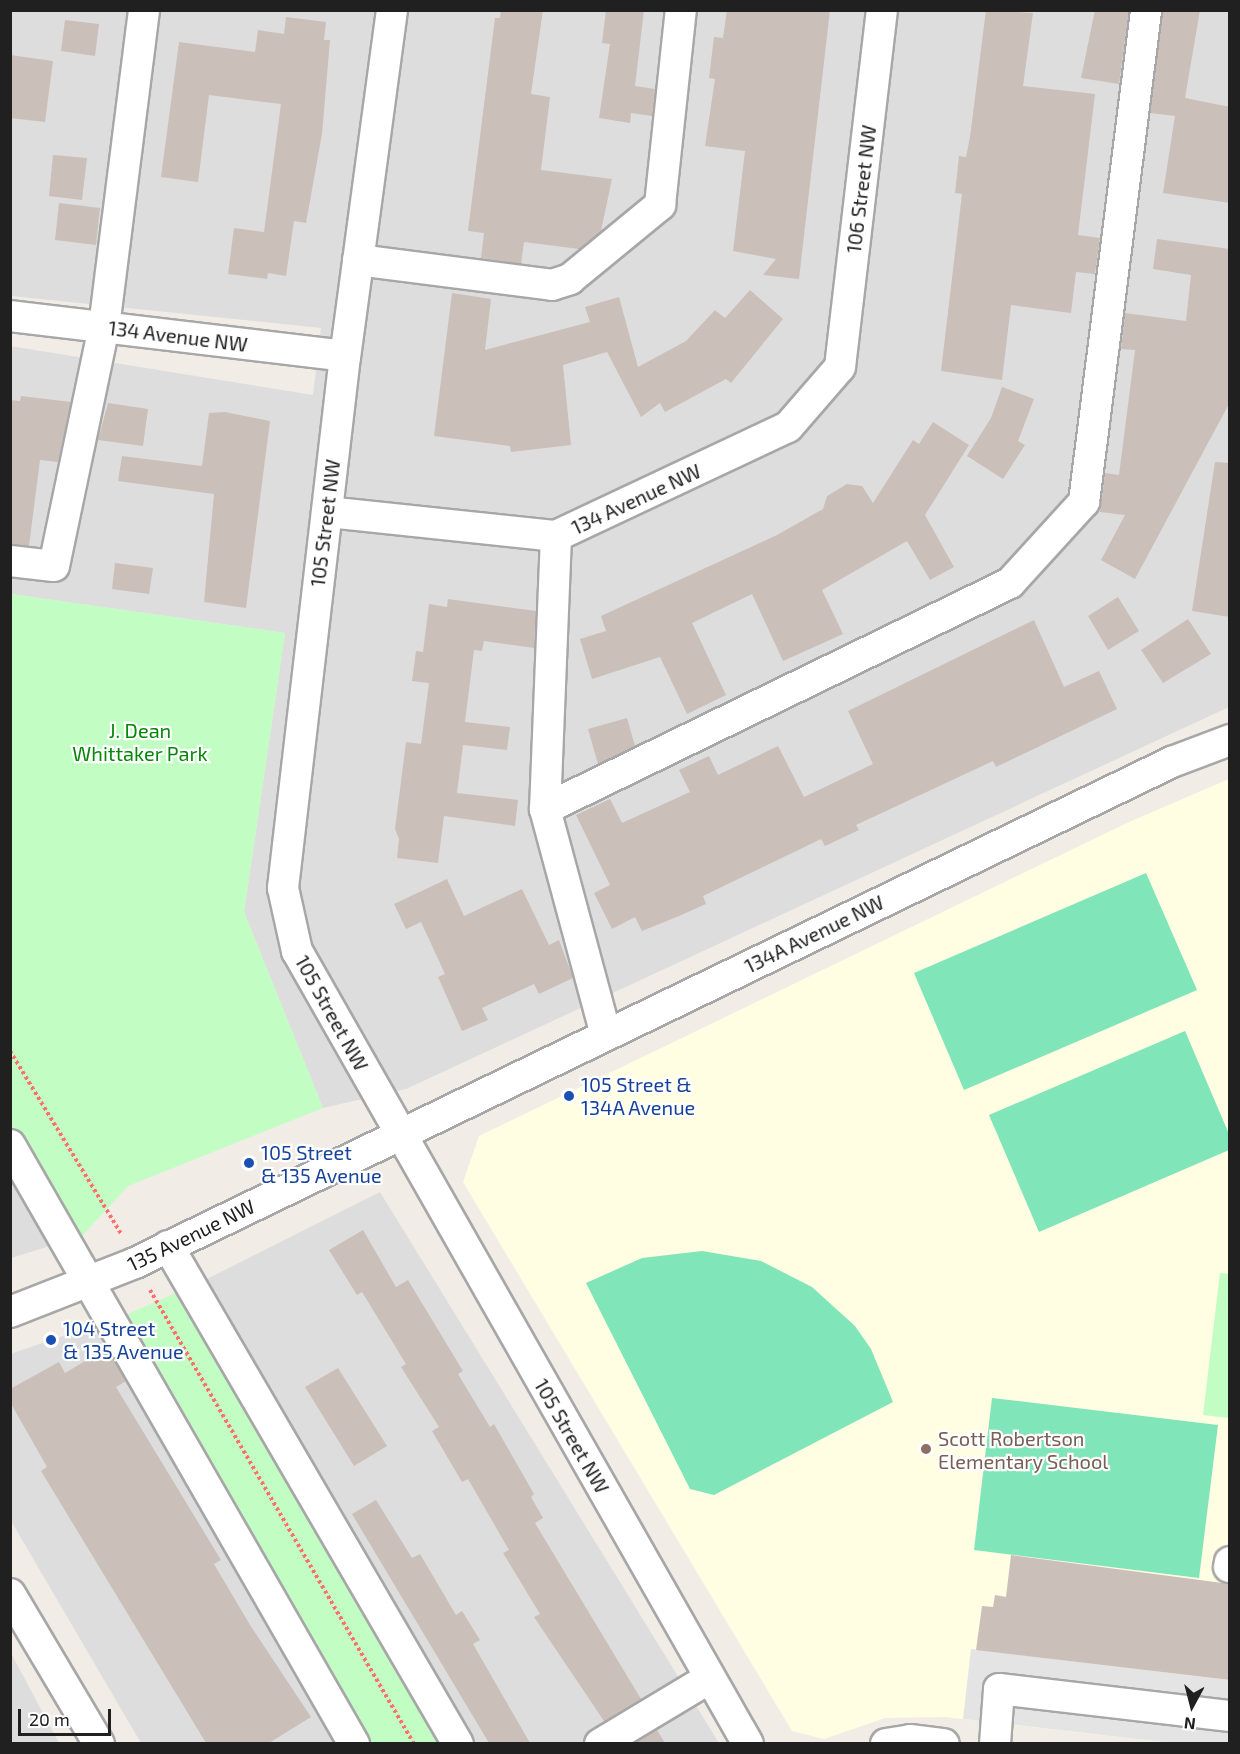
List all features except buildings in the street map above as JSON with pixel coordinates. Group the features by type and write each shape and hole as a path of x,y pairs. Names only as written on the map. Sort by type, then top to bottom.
{"street":[{"path":"10,561 54,566 104,327 144,10"},
{"name":"105 Street NW","path":"392,10 345,356 283,888 297,951 748,1743"},
{"path":"358,260 552,285 570,279 660,205 681,10"},
{"name":"106 Street NW","path":"840,367 882,10"},
{"path":"544,809 1010,583 1084,502 1146,10"},
{"name":"134 Avenue NW","path":"10,316 345,356"},
{"name":"134 Avenue NW","path":"327,512 556,536 788,427 840,367"},
{"path":"556,536 544,809 606,1035"},
{"name":"134A Avenue NW","path":"400,1134 1172,762 1230,740"},
{"name":"135 Avenue NW","path":"10,1312 135,1263 400,1134"},
{"path":"10,1145 354,1743"},
{"path":"168,1246 458,1743"},
{"path":"1229,1567 1230,1562"},
{"path":"10,1594 99,1743"},
{"path":"600,1743 710,1678"},
{"path":"995,1743 999,1689 1230,1716"},
{"path":"886,1743 910,1740 944,1743"}],"path":[{"path":"10,1051 115,1222 135,1263 414,1743"}],"shaded area":[{"path":"11,11 1229,11 1229,707 406,1089 323,1108 244,912 285,633 11,594 10,346 313,395 321,328 11,296"},
{"name":"Scott Robertson Elementary School","path":"1229,779 1229,1743 1171,1743 945,1717 885,1718 824,1739 792,1731 463,1182 479,1136 1129,822"},
{"path":"10,1123 82,1236 11,1258 10,1258"},
{"path":"380,1192 719,1743 457,1743 203,1281"},
{"path":"128,1314 372,1743 141,1743 11,1521 10,1354"},
{"path":"971,1649 1229,1680 1229,1743 1171,1743 963,1719"},
{"path":"11,1653 59,1743 11,1743"}],"green space":[{"name":"J. Dean Whittaker Park","path":"11,594 285,633 244,912 323,1108 128,1186 82,1236 11,1123"},
{"path":"1146,873 1197,990 964,1090 914,973"},
{"path":"1185,1031 1229,1134 1229,1150 1039,1232 989,1115"},
{"path":"702,1251 761,1261 812,1287 855,1326 871,1349 893,1402 714,1495 690,1489 586,1283 642,1258"},
{"path":"1220,1273 1229,1274 1229,1418 1203,1415"},
{"path":"203,1281 457,1743 372,1743 128,1314"},
{"path":"992,1398 1218,1425 1199,1578 974,1550"}],"place":[{"name":"105 Street & 134A Avenue","path":"569,1096"},
{"name":"105 Street & 135 Avenue","path":"249,1163"},
{"name":"104 Street & 135 Avenue","path":"51,1340"},
{"name":"Scott Robertson Elementary School","path":"926,1449"}]}
